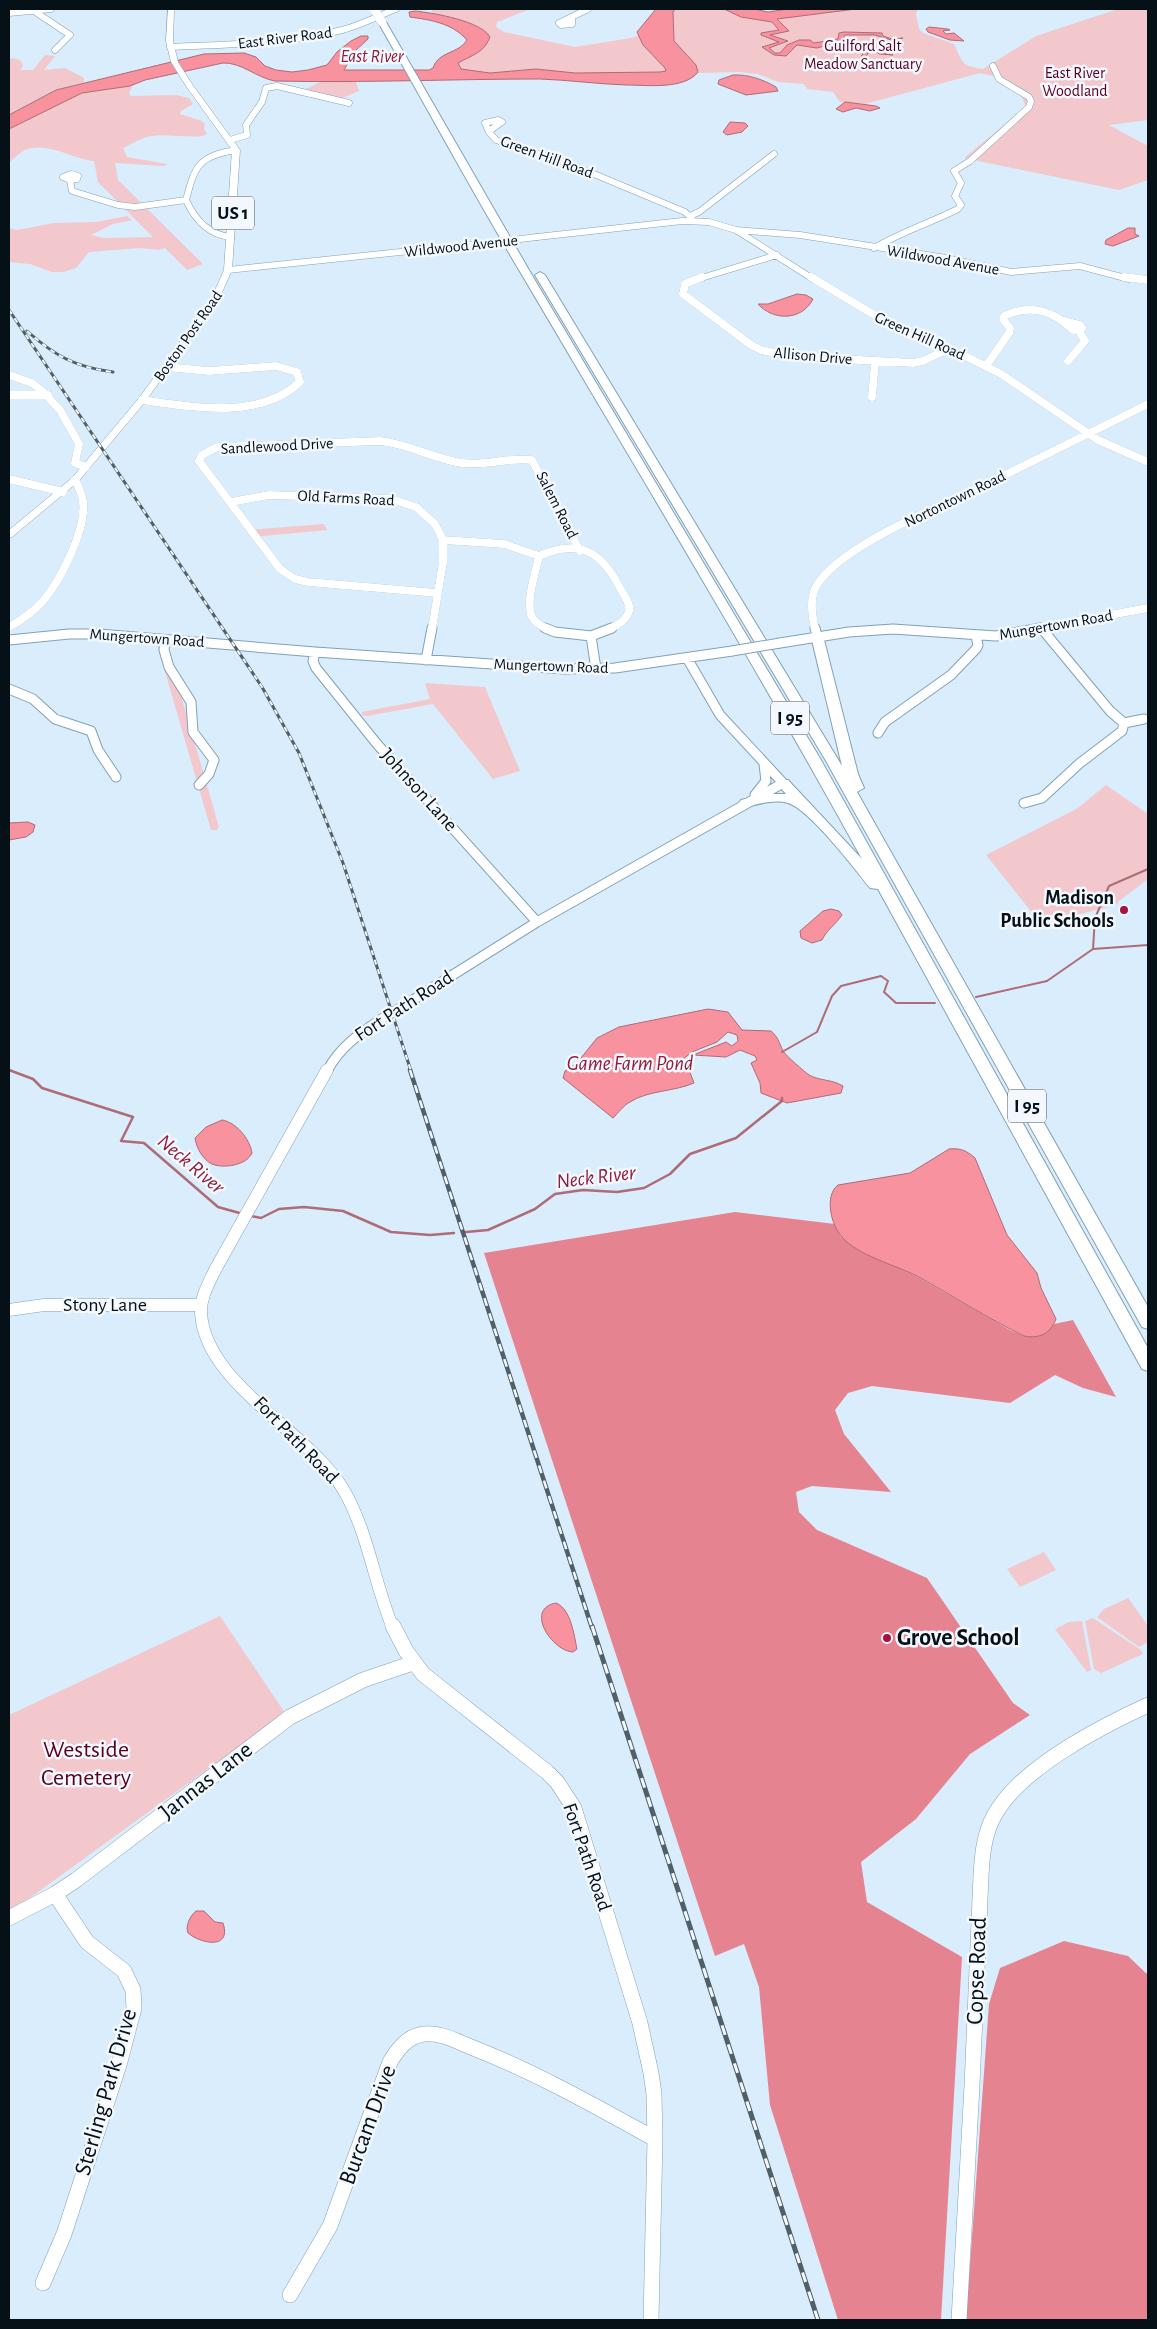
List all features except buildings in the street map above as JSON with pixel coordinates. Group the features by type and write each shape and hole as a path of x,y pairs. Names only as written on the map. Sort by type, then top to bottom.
{"highway":[{"name":"I 95","path":"374,9 386,20 406,46"},
{"name":"I 95","path":"384,9 386,20 409,69 422,81 823,744 1148,1322"},
{"name":"I 95","path":"422,81 528,277 802,738 1148,1364"},
{"path":"817,636 851,774 905,889"},
{"path":"783,783 873,882 968,1037"},
{"path":"746,803 772,796 786,798 802,804"}],"main road":[{"path":"171,9 170,47 175,62 236,150"},
{"name":"Boston Post Road","path":"9,535 63,492 75,480 142,400 216,297 228,270 236,150"}],"street":[{"path":"9,13 51,9"},
{"name":"East River Road","path":"170,47 273,42 316,36 357,26 396,9"},
{"path":"572,18 588,9"},
{"path":"34,11 70,35 55,50"},
{"path":"874,248 895,236 931,223 958,209 961,205 955,196 961,183 954,171 970,160 1029,107 1031,101 1029,97 999,78 993,66"},
{"path":"230,140 247,135 246,125 262,102 268,87 277,86 349,103"},
{"name":"Green Hill Road","path":"489,131 496,140 506,145 570,164 685,212 692,218 736,230 863,310 906,334 986,366 1044,401 1088,433 1118,450 1148,462"},
{"path":"231,237 215,235 194,216 186,200 193,173 198,164 214,155 236,150"},
{"path":"692,218 774,154"},
{"path":"70,180 72,191 118,205 135,207 186,200"},
{"name":"Wildwood Avenue","path":"228,270 496,242 692,218"},
{"name":"Wildwood Avenue","path":"736,230 800,235 946,258 1011,272 1080,266 1128,279 1148,280"},
{"name":"Allison Drive","path":"777,255 690,281 685,284 683,294 760,350 788,356 913,363 923,361 946,350"},
{"path":"986,366 1009,333 1010,328 1004,321 1004,316 1009,313 1030,310 1061,320 1069,328 1078,329 1084,341 1068,360"},
{"path":"872,397 875,362"},
{"path":"142,400 203,407 264,402 287,396 300,382 297,372 282,366 209,371 166,367"},
{"path":"9,375 24,378 48,395 79,444 74,458 75,463 86,467"},
{"path":"9,396 48,395"},
{"name":"Nortontown Road","path":"817,636 811,610 813,596 822,578 842,562 906,522 981,488 1148,404"},
{"name":"Sandlewood Drive","path":"437,593 308,582 295,579 280,569 199,461 202,455 217,447 380,441 406,444 454,461 469,464 532,460"},
{"name":"Salem Road","path":"532,460 580,551"},
{"path":"9,479 63,492"},
{"path":"9,627 31,613 44,600 77,538 82,525 83,506 82,494 75,480"},
{"name":"Old Farms Road","path":"231,502 269,495 396,500 424,511 443,540"},
{"path":"426,660 443,559 443,540 504,544 539,556 556,551 580,551 594,555 605,562 629,608 626,616 618,624 591,636 555,632 541,626 532,617 530,603 539,556"},
{"name":"Mungertown Road","path":"9,640 79,633 521,667 596,670 687,658 817,636 898,629 996,636 1148,608"},
{"path":"1042,629 1078,670 1123,727"},
{"path":"591,636 596,670"},
{"path":"878,733 885,722 951,675 976,649 978,645 976,636"},
{"path":"164,640 170,671 190,701 192,732 212,753 214,758 209,775 199,785"},
{"name":"Johnson Lane","path":"315,652 314,661 316,668 361,724 537,922"},
{"path":"687,658 720,715 783,783"},
{"path":"9,689 33,699 55,719 92,731 97,748 109,763 116,777"},
{"path":"1024,803 1042,798 1123,727 1144,719"},
{"name":"Fort Path Road","path":"746,803 764,786 767,774 763,762"},
{"name":"Fort Path Road","path":"651,2320 655,2140 654,2094 645,2040 574,1808 557,1782 547,1772 434,1683 414,1663 384,1606 354,1510 347,1495 329,1469 272,1416 223,1365 204,1335 201,1305 207,1287 245,1214 337,1054 359,1033 537,922 783,783"},
{"name":"Stony Lane","path":"9,1310 44,1305 201,1305"},
{"name":"Jannas Lane","path":"9,1918 56,1894 290,1717 363,1680 414,1663"},
{"name":"Copse Road","path":"959,2320 974,2053 981,1870 988,1831 994,1815 1026,1780 1088,1736 1148,1705"},
{"name":"Sterling Park Drive","path":"43,2283 64,2234 119,2065 134,2008 133,1990 124,1971 87,1942 56,1894"},
{"name":"Burcam Drive","path":"290,2295 330,2226 390,2062 400,2047 416,2036 435,2034 484,2052 534,2074 655,2140"}],"green space":[{"path":"434,9 530,9 497,22 496,27 504,32 575,47 631,38 674,24 673,12 675,9 724,9 758,20 856,9 918,9 916,14 919,29 923,33 954,44 966,65 983,69 1036,36 1118,9 1148,9 1148,120 1109,125 1148,146 1148,180 1119,190 964,158 1026,107 1021,94 993,76 980,73 865,104 840,102 833,92 807,89 804,84 778,82 758,74 739,72 698,73 687,80 670,84 649,85 544,76 449,76 475,37 426,18"},
{"path":"45,55 55,56 44,70 65,68 84,78 84,82 56,90 9,115 9,58 18,59 21,62 23,66 20,70 33,70"},
{"path":"320,82 356,82 359,91 335,101 300,92"},
{"path":"132,87 129,93 131,96 176,95 189,98 193,104 181,111 180,114 202,121 205,124 204,129 207,134 203,136 152,136 123,148 127,157 167,164 164,166 115,163 118,180 203,264 187,270 165,248 159,250 139,248 89,252 76,268 63,272 52,272 30,264 9,262 9,228 17,230 54,223 96,222 127,216 132,220 113,224 91,235 104,238 153,237 98,182 94,161 51,149 34,148 23,151 9,163 10,128 82,93"},
{"path":"324,524 327,530 252,537 246,530"},
{"path":"165,640 219,827 217,830 211,830 157,644"},
{"path":"425,683 485,687 520,771 493,779 433,704 367,716 362,715 362,712 430,699"},
{"path":"1106,785 1148,814 1148,879 1116,905 1072,916 1057,915 1038,920 986,855 1078,808"},
{"path":"1044,1552 1056,1570 1020,1587 1007,1569"},
{"path":"1128,1598 1148,1626 1148,1642 1139,1647 1097,1617 1104,1609"},
{"name":"Westside Cemetery","path":"220,1616 285,1713 9,1913 9,1715"},
{"path":"1093,1618 1141,1650 1143,1654 1101,1673 1094,1669 1085,1621"},
{"path":"1082,1621 1091,1670 1087,1672 1055,1629 1069,1622"}],"shaded area":[{"path":"735,1212 835,1224 841,1237 854,1247 916,1276 1010,1330 1024,1336 1046,1333 1054,1324 1073,1320 1116,1397 1083,1388 1055,1375 1010,1403 872,1386 848,1393 835,1410 844,1434 891,1492 812,1486 796,1492 799,1512 817,1530 927,1578 1013,1703 1030,1715 970,1754 916,1819 861,1862 867,1902 962,1957 941,2320 838,2320 770,2105 759,1987 744,1944 715,1956 484,1253"},
{"path":"1064,1941 1128,1956 1148,1975 1148,2320 966,2320 989,2004 1000,1968"}],"water":[{"path":"656,9 675,9 673,12 674,41 696,65 698,72 684,82 654,86 540,79 275,81 262,77 243,67 223,63 145,80 130,86 82,93 9,129 9,115 56,90 204,54 244,53 256,57 265,66 276,70 292,72 327,65 337,52 351,41 361,36 368,36 368,39 355,51 344,70 429,70 433,68 439,58 459,48 467,40 448,26 410,17 409,12 415,11 467,22 485,31 490,37 481,50 458,63 461,69 490,73 536,69 575,73 666,71 643,45 637,32"},
{"path":"724,9 754,9 768,12 788,9 856,9 777,19 789,31 770,35 788,41 769,48 775,53 780,53 787,45 799,40 810,40 814,43 838,39 839,33 844,32 882,33 883,36 892,39 903,38 891,40 875,35 845,35 839,44 844,50 879,48 886,54 893,55 879,54 874,49 868,50 868,54 863,58 861,51 842,52 831,44 817,48 797,45 786,56 774,55 762,47 779,42 761,35 761,33 779,30 772,22 741,17"},
{"path":"929,27 948,29 950,30 943,31 946,34 954,33 964,41 950,40 928,32 926,29"},
{"path":"733,75 744,75 761,80 776,87 778,91 746,95 718,84 719,80"},
{"path":"845,102 880,108 870,111 856,108 843,112 836,109"},
{"path":"730,122 745,123 748,126 742,132 727,135 723,132"},
{"path":"1128,228 1135,228 1135,234 1139,236 1113,246 1105,244 1106,240"},
{"path":"797,294 806,295 813,299 808,306 795,315 779,316 764,310 758,304 768,304"},
{"path":"28,822 35,825 33,832 26,837 9,840 9,823"},
{"path":"831,909 839,911 842,915 822,940 812,943 801,938 800,931 823,911"},
{"name":"Game Farm Pond","path":"708,1009 728,1012 742,1030 771,1031 777,1038 783,1051 795,1063 809,1075 843,1086 841,1093 787,1103 761,1093 760,1083 751,1063 757,1060 755,1056 740,1050 726,1057 693,1055 726,1042 732,1046 738,1041 737,1035 728,1032 717,1042 692,1052 682,1060 689,1070 694,1083 637,1098 626,1105 613,1118 563,1078 565,1071 577,1063 597,1038 619,1027"},
{"path":"222,1120 232,1124 242,1132 251,1148 252,1153 249,1157 235,1165 223,1166 212,1164 200,1153 197,1145 195,1138 206,1127"},
{"path":"949,1149 963,1150 975,1158 1007,1235 1037,1273 1041,1288 1056,1319 1047,1332 1034,1337 1024,1336 917,1276 857,1249 838,1232 832,1218 830,1203 831,1196 838,1185 910,1173"},
{"path":"556,1603 565,1611 571,1623 577,1649 573,1652 565,1650 550,1638 542,1621 542,1613 547,1607"},
{"path":"196,1911 204,1911 215,1922 223,1923 225,1932 223,1938 219,1941 207,1942 188,1933 189,1921"}],"waterway":[{"name":"Neck River","path":"1093,949 1095,918 1109,886 1148,869"},
{"path":"1093,949 1148,945"},
{"name":"Neck River","path":"976,997 1047,981 1093,949"},
{"name":"Neck River","path":"782,1052 817,1032 832,996 841,986 881,976 888,981 884,992 896,1003 935,1003"},
{"name":"Neck River","path":"11,1071 9,1070 33,1079 42,1088 133,1117 121,1141 144,1143 218,1207 243,1214"},
{"name":"Neck River","path":"466,1232 488,1230 535,1209 555,1194 583,1190 617,1192 644,1188 670,1174 690,1154 736,1138 782,1101 782,1098"},
{"name":"Neck River","path":"251,1216 261,1218 279,1209 304,1207 343,1211 391,1232 430,1235 454,1233"}],"railway":[{"path":"9,310 262,687 299,753 343,863 411,1071"},
{"path":"27,331 56,354 66,359 87,367 113,372"},
{"path":"410,1070 592,1628"},
{"path":"592,1626 818,2320"}],"place":[{"name":"Madison Public Schools","path":"1124,910"},
{"name":"Grove School","path":"887,1638"}],"park label":[{"name":"Guilford Salt Meadow Sanctuary","path":"863,55"},
{"name":"East River Woodland","path":"1075,82"}],"water label":[{"name":"East River","path":"372,57"}]}
